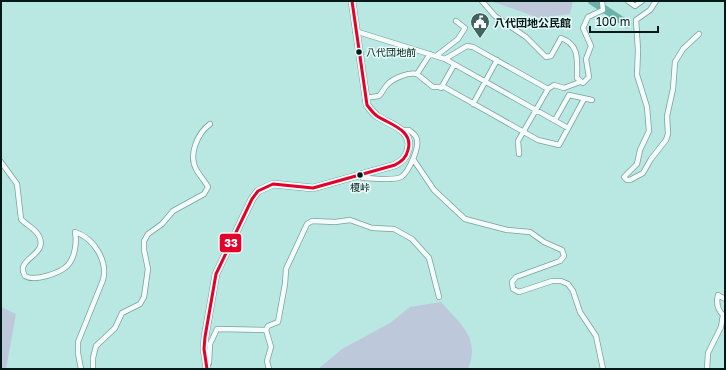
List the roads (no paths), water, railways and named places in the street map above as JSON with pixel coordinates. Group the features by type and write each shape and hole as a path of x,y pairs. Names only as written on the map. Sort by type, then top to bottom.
{"highway":[{"path":"206,367 206,336 216,274 252,199 258,190 273,184 313,188 402,162 407,156 410,146 408,137 402,130 372,112 364,98 352,1"}],"street":[{"path":"482,1 495,16 526,37 546,56 551,56 561,38 573,45 576,52 577,78 580,82"},
{"path":"519,154 517,145 548,89 554,85 567,88 580,82 584,83 587,81 590,74 586,59 591,46 584,28 585,22 588,17 603,10 602,1"},
{"path":"628,1 635,6 642,1"},
{"path":"656,1 650,10 636,20 638,50 637,75 647,107 649,131 640,150 637,164 624,177 627,180 630,180 643,173 651,159 666,140 668,134 667,116 673,90 675,62 683,49 699,34"},
{"path":"436,56 462,34 465,28 456,21"},
{"path":"355,31 445,59 568,128"},
{"path":"445,59 467,46 497,60 548,89"},
{"path":"417,74 430,54"},
{"path":"473,104 497,60"},
{"path":"442,88 454,65"},
{"path":"364,98 380,96 387,84 404,75 413,73 417,74 433,87 444,87 538,140 559,145 584,99"},
{"path":"555,120 569,95 592,100"},
{"path":"93,369 93,358 96,346 115,328 122,313 140,304 144,297 148,269 144,250 144,241 148,234 162,224 173,211 198,198 206,191 206,184 195,168 193,159 194,149 199,137 204,129 210,124"},
{"path":"361,175 363,178 401,178 413,159 417,143 416,137 409,130 402,130"},
{"path":"413,159 434,190 465,219 507,230 530,232 544,242 562,250 564,256 560,261 516,277 512,282 513,289 519,292 557,280 568,284 573,291 580,312 596,336 603,369"},
{"path":"1,162 17,184 21,219 37,233 41,241 39,250 24,264 22,269 25,276 32,279 38,279 65,267 73,256 76,241 75,232 84,235 103,260 105,270 103,280 78,342 78,353 81,369"},
{"path":"266,330 268,326 278,322 286,270 307,224 312,221 335,222 350,220 372,228 394,229 412,239 429,258 438,296"},
{"path":"707,369 708,353 721,327 723,315 716,302 718,295 725,299"},
{"path":"206,367 209,363 210,344 218,329 266,330"},
{"path":"266,330 271,347 268,361 269,369"}],"waterway":[{"path":"592,1 627,24"}],"place":[{"name":"八代団地公民館","path":"480,39"},
{"name":"八代団地前","path":"359,52"},
{"name":"榎峠","path":"360,175"}]}
